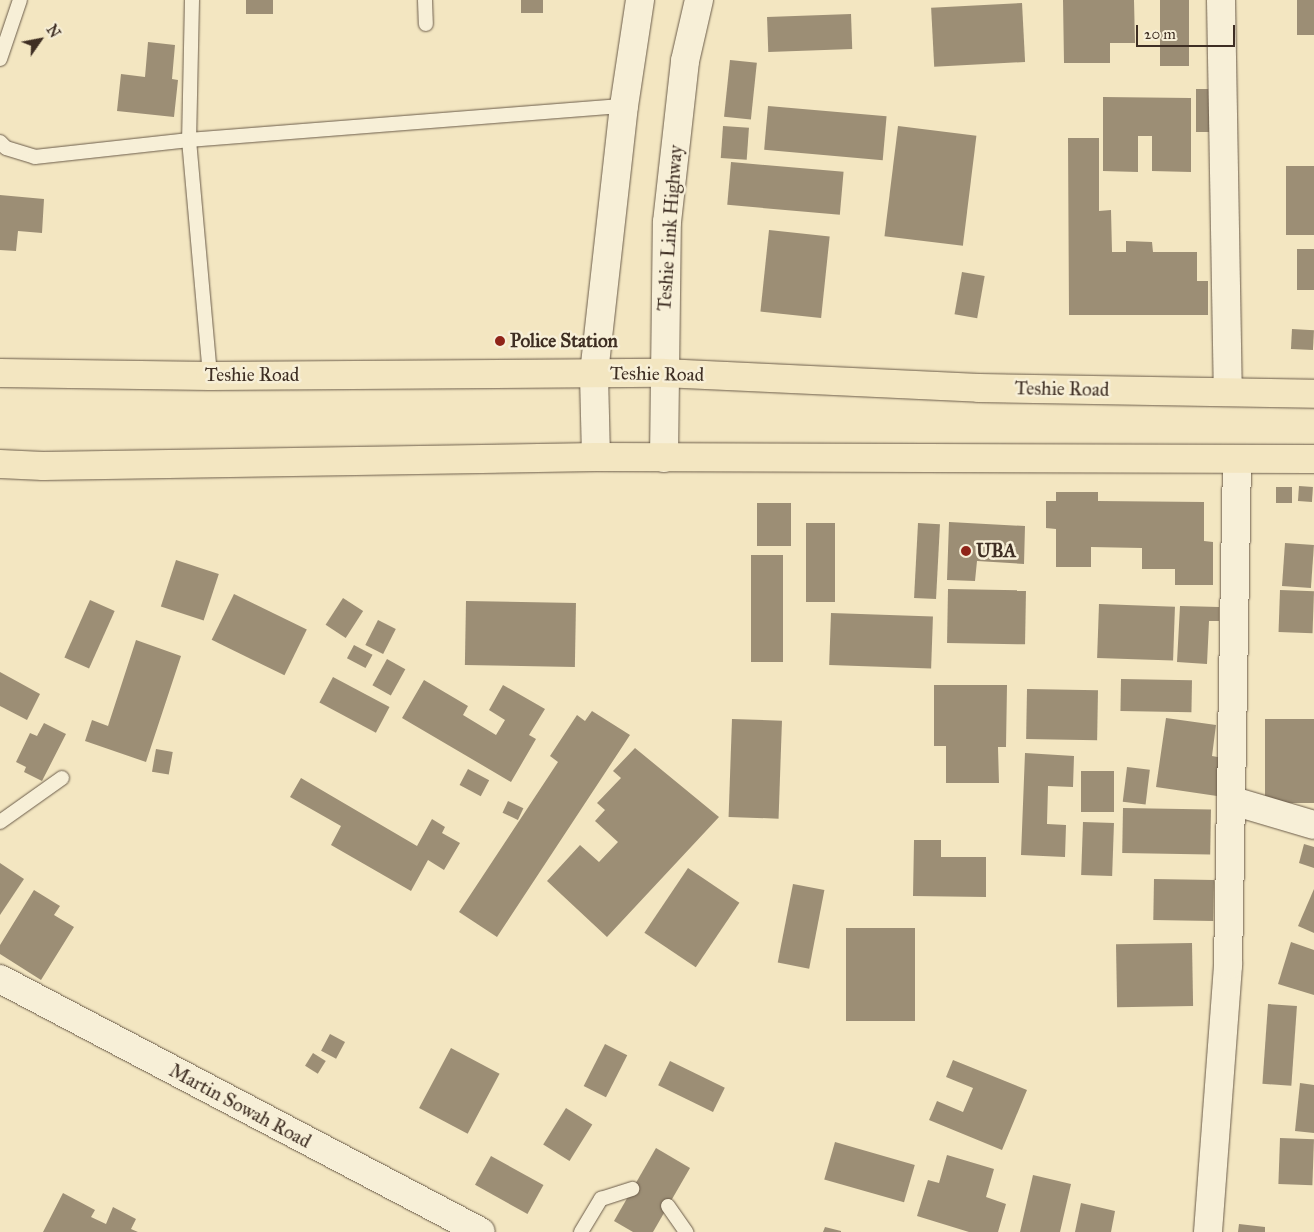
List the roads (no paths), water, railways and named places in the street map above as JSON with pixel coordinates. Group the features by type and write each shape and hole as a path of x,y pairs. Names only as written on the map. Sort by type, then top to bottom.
{"main road":[{"name":"Teshie Road","path":"0,373 210,376 663,373 979,388 1314,394"},
{"path":"0,464 62,466 596,457 1314,459"}],"street":[{"path":"596,457 594,373 624,106 640,0"},
{"name":"Teshie Link Highway","path":"664,458 663,373 667,222 684,61 699,0"},
{"path":"1221,0 1228,392"},
{"path":"1208,1232 1228,965 1233,801 1237,459"},
{"path":"1233,801 1314,825"},
{"name":"Martin Sowah Road","path":"0,980 481,1232"}],"lane":[{"path":"0,59 20,0"},
{"path":"192,0 189,140 210,376"},
{"path":"425,0 426,24"},
{"path":"0,142 6,148 35,157 189,140 624,106"},
{"path":"0,822 62,778"},
{"path":"581,1232 601,1199 632,1189"},
{"path":"668,1206 686,1232"}],"place":[{"name":"Police Station","path":"500,341"},
{"name":"UBA","path":"966,551"}]}
